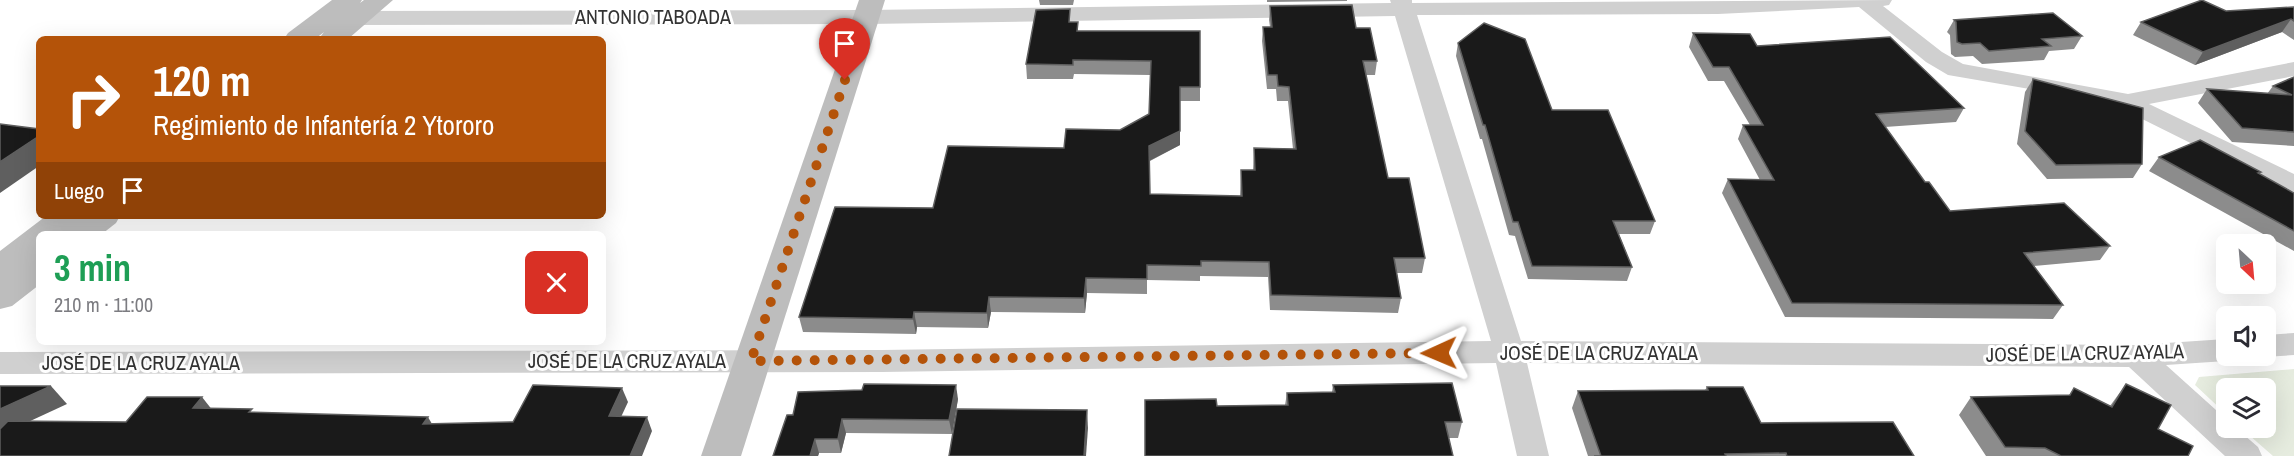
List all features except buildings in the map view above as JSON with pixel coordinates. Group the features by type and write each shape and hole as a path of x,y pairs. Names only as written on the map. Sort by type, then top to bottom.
{"street":[{"path":"307,36 328,29 353,9 380,0"},
{"path":"1872,0 1934,57 1956,70 2126,100 2294,184"},
{"name":"ANTONIO TABOADA","path":"353,9 1402,5 1718,8 1872,0"},
{"path":"1402,5 1509,352 1533,456"},
{"path":"722,456 751,361 870,8"},
{"path":"2126,100 2294,69"},
{"path":"48,231 64,219"},
{"path":"85,231 100,219"},
{"path":"0,268 36,240"},
{"path":"0,297 36,269"},
{"path":"2276,345 2294,344"},
{"name":"JOSÉ DE LA CRUZ AYALA","path":"0,363 751,361 1509,352 2136,356 2216,351"},
{"path":"2136,356 2246,456"}],"shaded area":[{"path":"2294,369 2294,456 2273,456 2252,438 2276,438 2276,378 2216,378 2216,405 2195,385 2199,377"}],"route":[{"path":"845,80 751,361 1439,353"}]}
